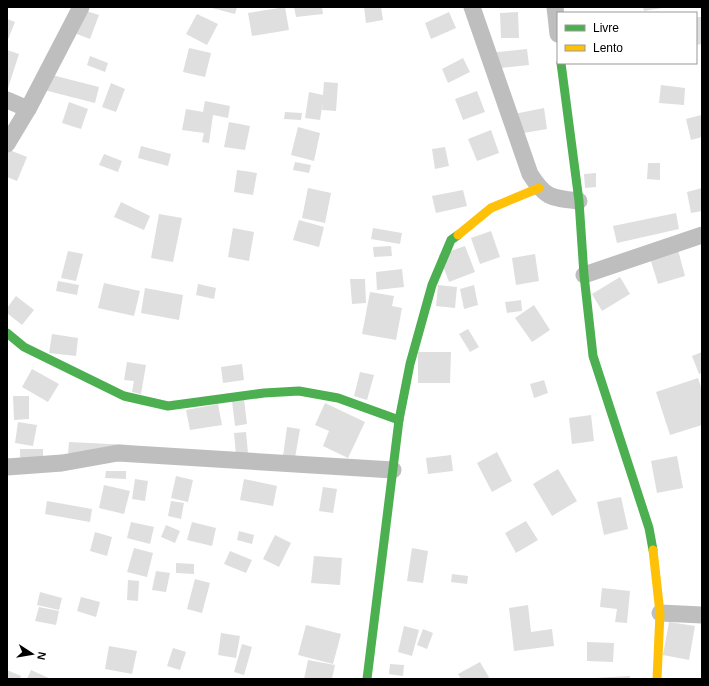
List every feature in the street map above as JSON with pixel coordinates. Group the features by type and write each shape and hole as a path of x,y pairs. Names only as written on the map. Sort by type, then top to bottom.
{"street":[{"path":"7,144 28,109 81,7"},
{"path":"472,7 530,174 539,188 552,198 579,201"},
{"path":"555,7 557,25"},
{"path":"561,64 579,201 584,275 593,356 649,528 657,575 660,613 657,679"},
{"path":"7,100 28,109"},
{"path":"367,679 399,420 410,364 432,285 451,240 491,208 539,188"},
{"path":"584,275 702,235"},
{"path":"7,333 24,347 124,396 168,406 264,393 299,391 338,398 399,420"},
{"path":"7,467 62,463 118,453 393,470"},
{"path":"660,613 702,615"}],"building":[{"path":"208,7 237,7 235,14"},
{"path":"285,7 289,30 252,36 248,13"},
{"path":"294,7 322,7 323,14 296,17"},
{"path":"364,7 381,7 383,20 366,23"},
{"path":"643,7 662,7 662,8 644,11"},
{"path":"77,8 99,15 90,39 69,31"},
{"path":"449,12 456,28 431,39 425,23"},
{"path":"518,12 519,38 501,38 500,13"},
{"path":"197,14 218,24 207,45 186,34"},
{"path":"697,17 702,17 702,44 697,45"},
{"path":"7,19 15,22 7,42"},
{"path":"189,48 211,53 205,77 183,72"},
{"path":"527,49 529,65 491,69 489,53"},
{"path":"7,50 19,54 7,91"},
{"path":"90,56 108,63 105,72 87,65"},
{"path":"463,58 470,72 448,83 442,69"},
{"path":"48,74 99,87 95,103 44,90"},
{"path":"324,82 338,83 336,111 322,110 323,101 320,120 305,118 309,92 323,95"},
{"path":"111,83 125,89 116,112 102,107"},
{"path":"661,85 685,88 684,105 659,103"},
{"path":"477,91 485,112 463,120 455,99"},
{"path":"205,101 230,106 228,118 213,115 209,143 202,142 204,133 182,130 186,109 203,112"},
{"path":"69,102 88,109 81,129 62,123"},
{"path":"544,108 547,129 518,134 514,114"},
{"path":"285,112 302,113 301,120 284,119"},
{"path":"701,115 702,137 691,140 686,119"},
{"path":"229,122 250,126 245,150 224,147"},
{"path":"298,127 320,133 314,161 291,155"},
{"path":"491,130 499,153 477,161 468,139"},
{"path":"141,146 171,154 168,166 138,158"},
{"path":"445,147 449,166 435,169 432,149"},
{"path":"7,149 27,157 17,181 7,177"},
{"path":"104,154 122,161 118,172 99,165"},
{"path":"295,162 311,165 309,173 293,170"},
{"path":"648,163 660,163 660,180 647,179"},
{"path":"237,170 257,173 253,195 234,192"},
{"path":"596,173 596,187 585,188 584,174"},
{"path":"308,188 331,193 325,223 302,218"},
{"path":"702,188 702,211 691,213 687,192"},
{"path":"463,190 467,206 436,213 432,196"},
{"path":"121,202 150,216 144,230 114,217"},
{"path":"676,213 679,229 617,243 613,226"},
{"path":"159,214 182,218 173,262 151,258"},
{"path":"299,220 324,227 319,247 293,240"},
{"path":"233,228 254,232 249,261 228,257"},
{"path":"373,228 402,233 400,244 371,239"},
{"path":"491,231 500,257 480,264 471,238"},
{"path":"391,246 392,256 374,257 373,247"},
{"path":"465,246 475,272 449,282 439,255"},
{"path":"678,250 685,276 658,284 650,258"},
{"path":"68,251 83,254 76,281 61,278"},
{"path":"535,254 539,281 516,285 512,258"},
{"path":"402,269 404,287 377,290 376,272"},
{"path":"620,277 630,294 602,311 592,294"},
{"path":"350,279 365,279 366,303 352,304"},
{"path":"58,281 79,285 77,295 56,291"},
{"path":"104,283 140,291 134,316 98,308"},
{"path":"198,284 216,288 214,299 196,295"},
{"path":"438,285 457,287 455,308 436,306"},
{"path":"474,285 478,305 464,309 460,289"},
{"path":"145,288 183,295 179,320 141,313"},
{"path":"370,292 394,296 392,306 402,308 396,340 362,334"},
{"path":"16,296 34,310 22,325 7,313 7,308"},
{"path":"521,300 522,311 507,313 505,302"},
{"path":"534,305 550,330 532,342 515,318"},
{"path":"468,329 479,347 470,352 459,334"},
{"path":"52,334 78,338 76,356 49,353"},
{"path":"418,352 451,352 450,383 418,383"},
{"path":"702,352 702,373 699,374 692,356"},
{"path":"127,362 146,365 141,394 132,392 134,381 124,380"},
{"path":"242,364 244,380 223,383 221,367"},
{"path":"32,369 59,384 48,402 22,387"},
{"path":"360,372 374,375 367,400 354,396"},
{"path":"698,378 702,390 702,425 670,435 656,392"},
{"path":"544,380 548,393 534,398 530,384"},
{"path":"13,396 29,396 29,419 14,420"},
{"path":"244,399 247,424 235,426 232,401"},
{"path":"325,403 365,422 348,458 323,446 329,431 315,425"},
{"path":"218,404 222,425 190,430 186,410"},
{"path":"591,415 594,441 572,444 569,418"},
{"path":"18,422 37,425 33,446 15,443"},
{"path":"287,427 300,429 295,458 283,456"},
{"path":"246,432 248,453 236,455 234,433"},
{"path":"69,442 130,445 130,456 68,453"},
{"path":"20,449 43,449 43,460 20,461"},
{"path":"497,452 512,481 492,492 477,463"},
{"path":"451,455 453,471 428,474 426,458"},
{"path":"677,456 683,488 657,493 651,461"},
{"path":"558,469 577,501 552,516 533,484"},
{"path":"106,471 126,471 126,479 105,478"},
{"path":"176,476 193,480 188,502 171,498"},
{"path":"135,479 148,481 145,501 132,499"},
{"path":"244,479 277,486 273,506 240,500"},
{"path":"104,485 130,491 124,514 99,508"},
{"path":"323,487 337,489 333,513 319,511"},
{"path":"621,497 628,529 604,535 597,502"},
{"path":"47,501 92,509 90,522 45,514"},
{"path":"171,501 184,503 181,519 168,516"},
{"path":"526,521 538,540 516,553 505,533"},
{"path":"131,522 154,527 150,544 127,538"},
{"path":"192,522 216,528 212,546 187,540"},
{"path":"166,525 180,531 175,543 161,537"},
{"path":"239,531 254,535 252,544 237,540"},
{"path":"95,532 112,537 107,556 90,551"},
{"path":"275,535 291,543 279,567 263,559"},
{"path":"134,548 153,553 147,577 127,572"},
{"path":"412,548 428,551 423,583 407,581"},
{"path":"230,551 252,560 246,573 224,564"},
{"path":"314,556 342,558 340,585 311,583"},
{"path":"176,563 194,564 194,574 176,573"},
{"path":"156,571 170,573 166,592 152,590"},
{"path":"452,574 468,576 467,584 451,582"},
{"path":"195,579 210,583 202,613 187,609"},
{"path":"128,580 139,581 138,601 127,600"},
{"path":"602,588 630,591 627,623 615,622 617,609 600,607"},
{"path":"40,592 62,598 59,610 37,605"},
{"path":"81,597 100,602 96,617 77,611"},
{"path":"528,605 531,632 552,629 554,646 514,651 509,608"},
{"path":"39,607 59,611 56,625 35,621"},
{"path":"669,622 695,626 689,660 663,655"},
{"path":"306,625 341,634 333,664 298,655"},
{"path":"404,626 419,630 412,656 398,652"},
{"path":"423,629 433,633 427,649 417,645"},
{"path":"221,633 240,636 236,658 218,655"},
{"path":"587,642 614,643 613,662 587,661"},
{"path":"242,644 252,647 244,675 234,672"},
{"path":"109,646 137,651 132,674 105,669"},
{"path":"173,648 186,652 180,670 167,666"},
{"path":"308,660 335,665 332,679 304,679"},
{"path":"480,662 490,679 461,679 458,674"},
{"path":"390,664 404,665 403,676 389,674"},
{"path":"7,670 21,676 20,679 7,679"},
{"path":"31,670 51,679 27,679"},
{"path":"630,676 630,679 593,679 593,678"}],"traffic: fast":[{"path":"561,64 579,201 584,275 593,356 649,528 653,550"},
{"path":"367,679 399,420 410,364 432,285 451,240 458,235"},
{"path":"7,333 24,347 124,396 168,406 264,393 299,391 338,398 399,420"}],"traffic: slow":[{"path":"458,235 491,208 539,188"},
{"path":"653,550 660,613 657,679"}]}
